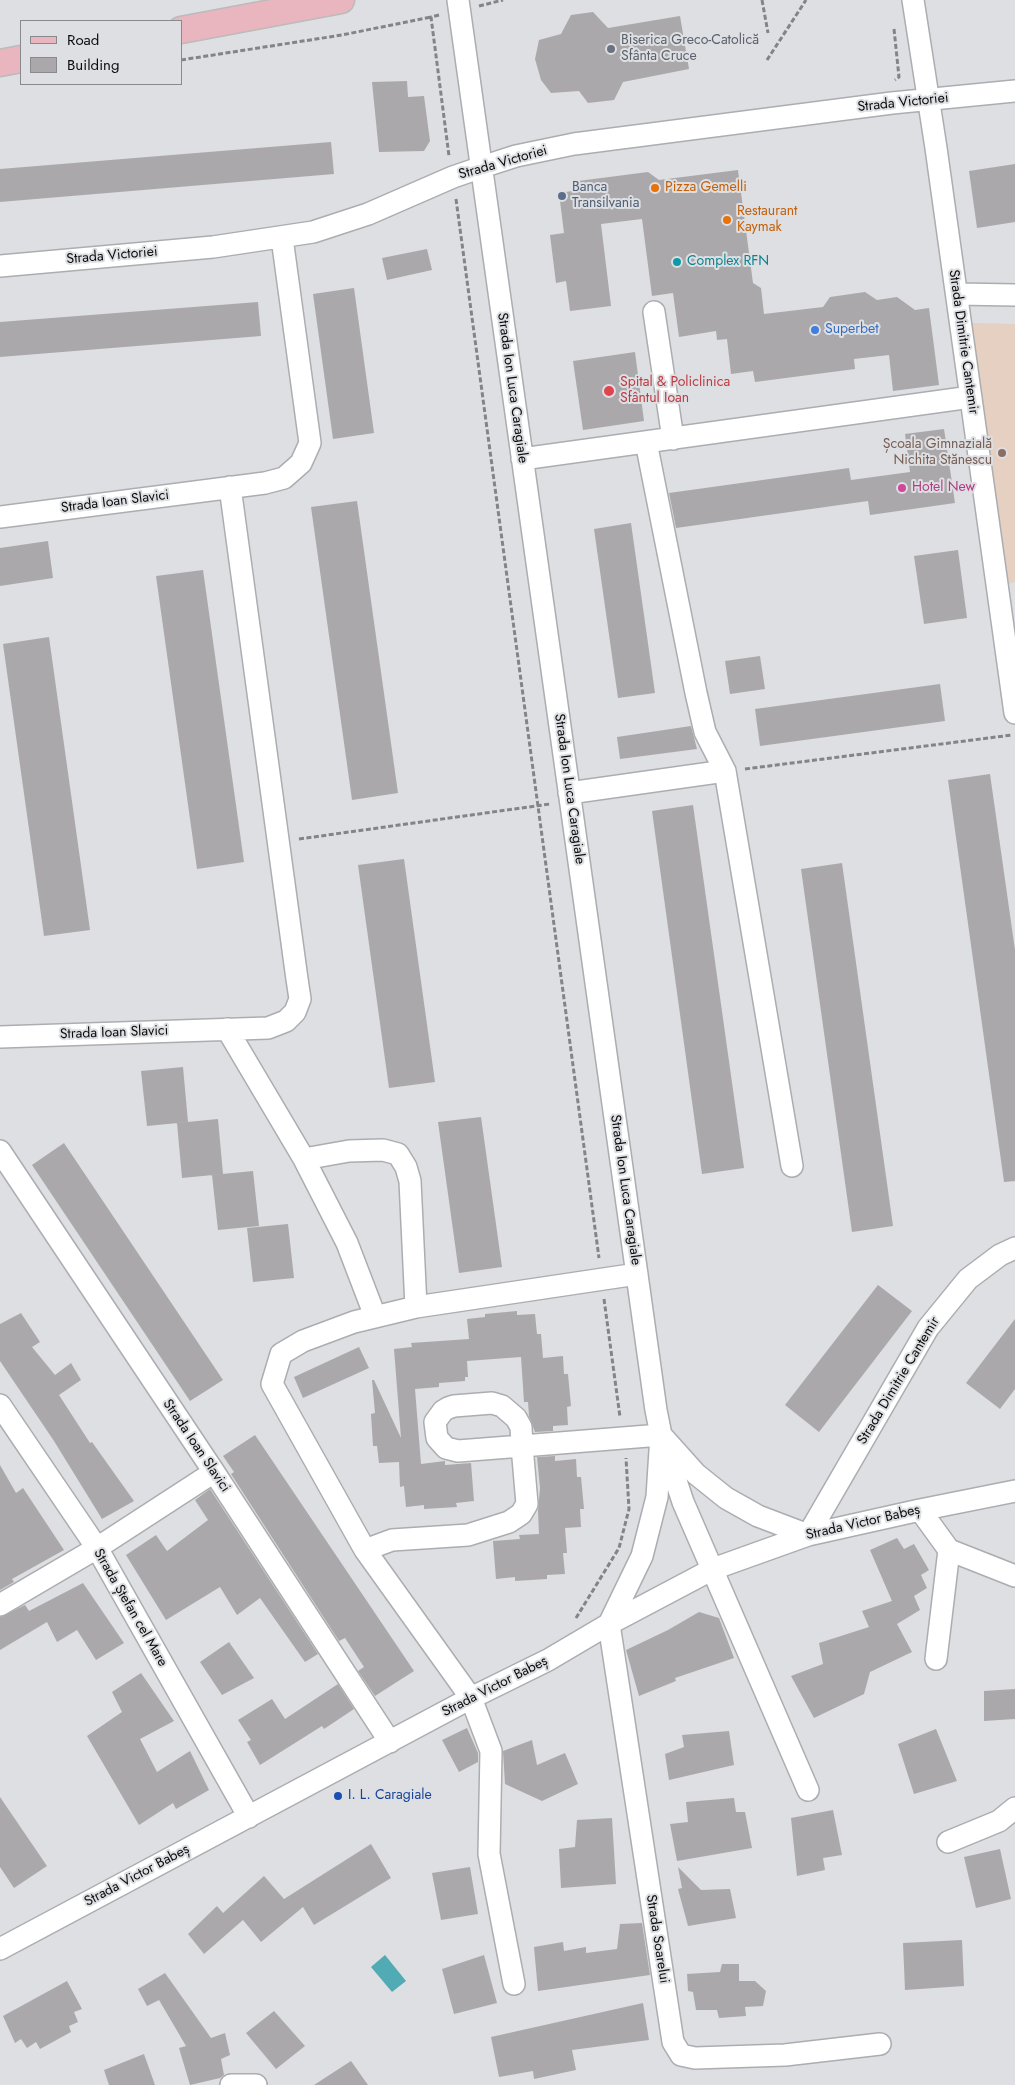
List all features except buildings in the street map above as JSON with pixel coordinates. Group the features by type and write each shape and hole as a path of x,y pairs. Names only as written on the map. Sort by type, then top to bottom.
{"main road":[{"path":"182,30 341,0"},
{"path":"0,63 20,59"}],"street":[{"name":"Strada Dimitrie Cantemir","path":"913,0 929,100 1014,706"},
{"name":"Strada Ion Luca Caragiale","path":"459,6 656,1410 661,1435 683,1502 808,1790"},
{"name":"Strada Victoriei","path":"0,266 213,247 313,232 368,214 453,177 482,167 516,156 574,144 1015,90"},
{"name":"Strada Ioan Slavici","path":"0,517 265,483 284,478 301,463 310,443 282,238"},
{"path":"956,294 1015,295"},
{"path":"654,312 673,438"},
{"path":"522,459 971,397"},
{"path":"646,442 705,732 725,771 792,1166"},
{"name":"Strada Ioan Slavici","path":"0,1037 268,1028 286,1021 295,1012 300,999 230,487"},
{"path":"570,797 725,771"},
{"path":"228,1029 304,1159 347,1243 375,1316"},
{"path":"304,1159 358,1151 383,1150 398,1154 406,1168 410,1181 416,1307"},
{"name":"Strada Ioan Slavici","path":"0,1151 214,1472 390,1742"},
{"name":"Strada Dimitrie Cantemir","path":"808,1535 928,1328 968,1279 1000,1255 1015,1248"},
{"path":"514,1984 488,1854 492,1751 472,1698 365,1550 272,1384 281,1354 303,1342 354,1322 416,1307 602,1281 636,1274"},
{"name":"Strada Ștefan cel Mare","path":"0,1405 96,1548 249,1817"},
{"path":"365,1550 392,1540 468,1534 509,1522 521,1514 527,1504 522,1446 661,1435"},
{"path":"661,1435 696,1474 726,1498 758,1516 808,1535"},
{"path":"608,1624 642,1556 657,1497 661,1435"},
{"path":"0,1605 96,1548 214,1472"},
{"name":"Strada Victor Babeș","path":"0,1949 472,1698 548,1660 608,1624 713,1569 808,1535 1015,1491"},
{"path":"920,1510 949,1550 1015,1576"},
{"path":"936,1660 949,1550"},
{"name":"Strada Soarelui","path":"608,1624 673,2042 681,2055 695,2058 784,2055 880,2044"},
{"path":"948,1842 999,1821 1015,1808"},
{"path":"231,2085 256,2085"}],"path":[{"path":"182,60 342,35 431,17 459,6 503,0"},
{"path":"762,0 768,33"},
{"path":"767,60 806,0"},
{"path":"431,17 536,807 627,1465 629,1509 619,1548 573,1623"},
{"path":"891,84 899,77 892,19"},
{"path":"725,771 1015,735"},
{"path":"278,842 536,807 570,797"}],"shaded area":[{"name":"Școala Gimnazială Nichita Stănescu","path":"971,323 1015,324 1015,582 1008,584"}],"water":[{"path":"385,1955 406,1981 392,1992 371,1967"}],"place":[{"name":"Biserica Greco-Catolică Sfânta Cruce","path":"611,49"},
{"name":"Pizza Gemelli","path":"655,188"},
{"name":"Banca Transilvania","path":"562,196"},
{"name":"Restaurant Kaymak","path":"727,220"},
{"name":"Complex RFN","path":"677,262"},
{"name":"Superbet","path":"815,330"},
{"name":"Spital & Policlinica Sfântul Ioan","path":"609,391"},
{"name":"Școala Gimnazială Nichita Stănescu","path":"1002,453"},
{"name":"Hotel New","path":"902,488"},
{"name":"I. L. Caragiale","path":"338,1796"}]}
